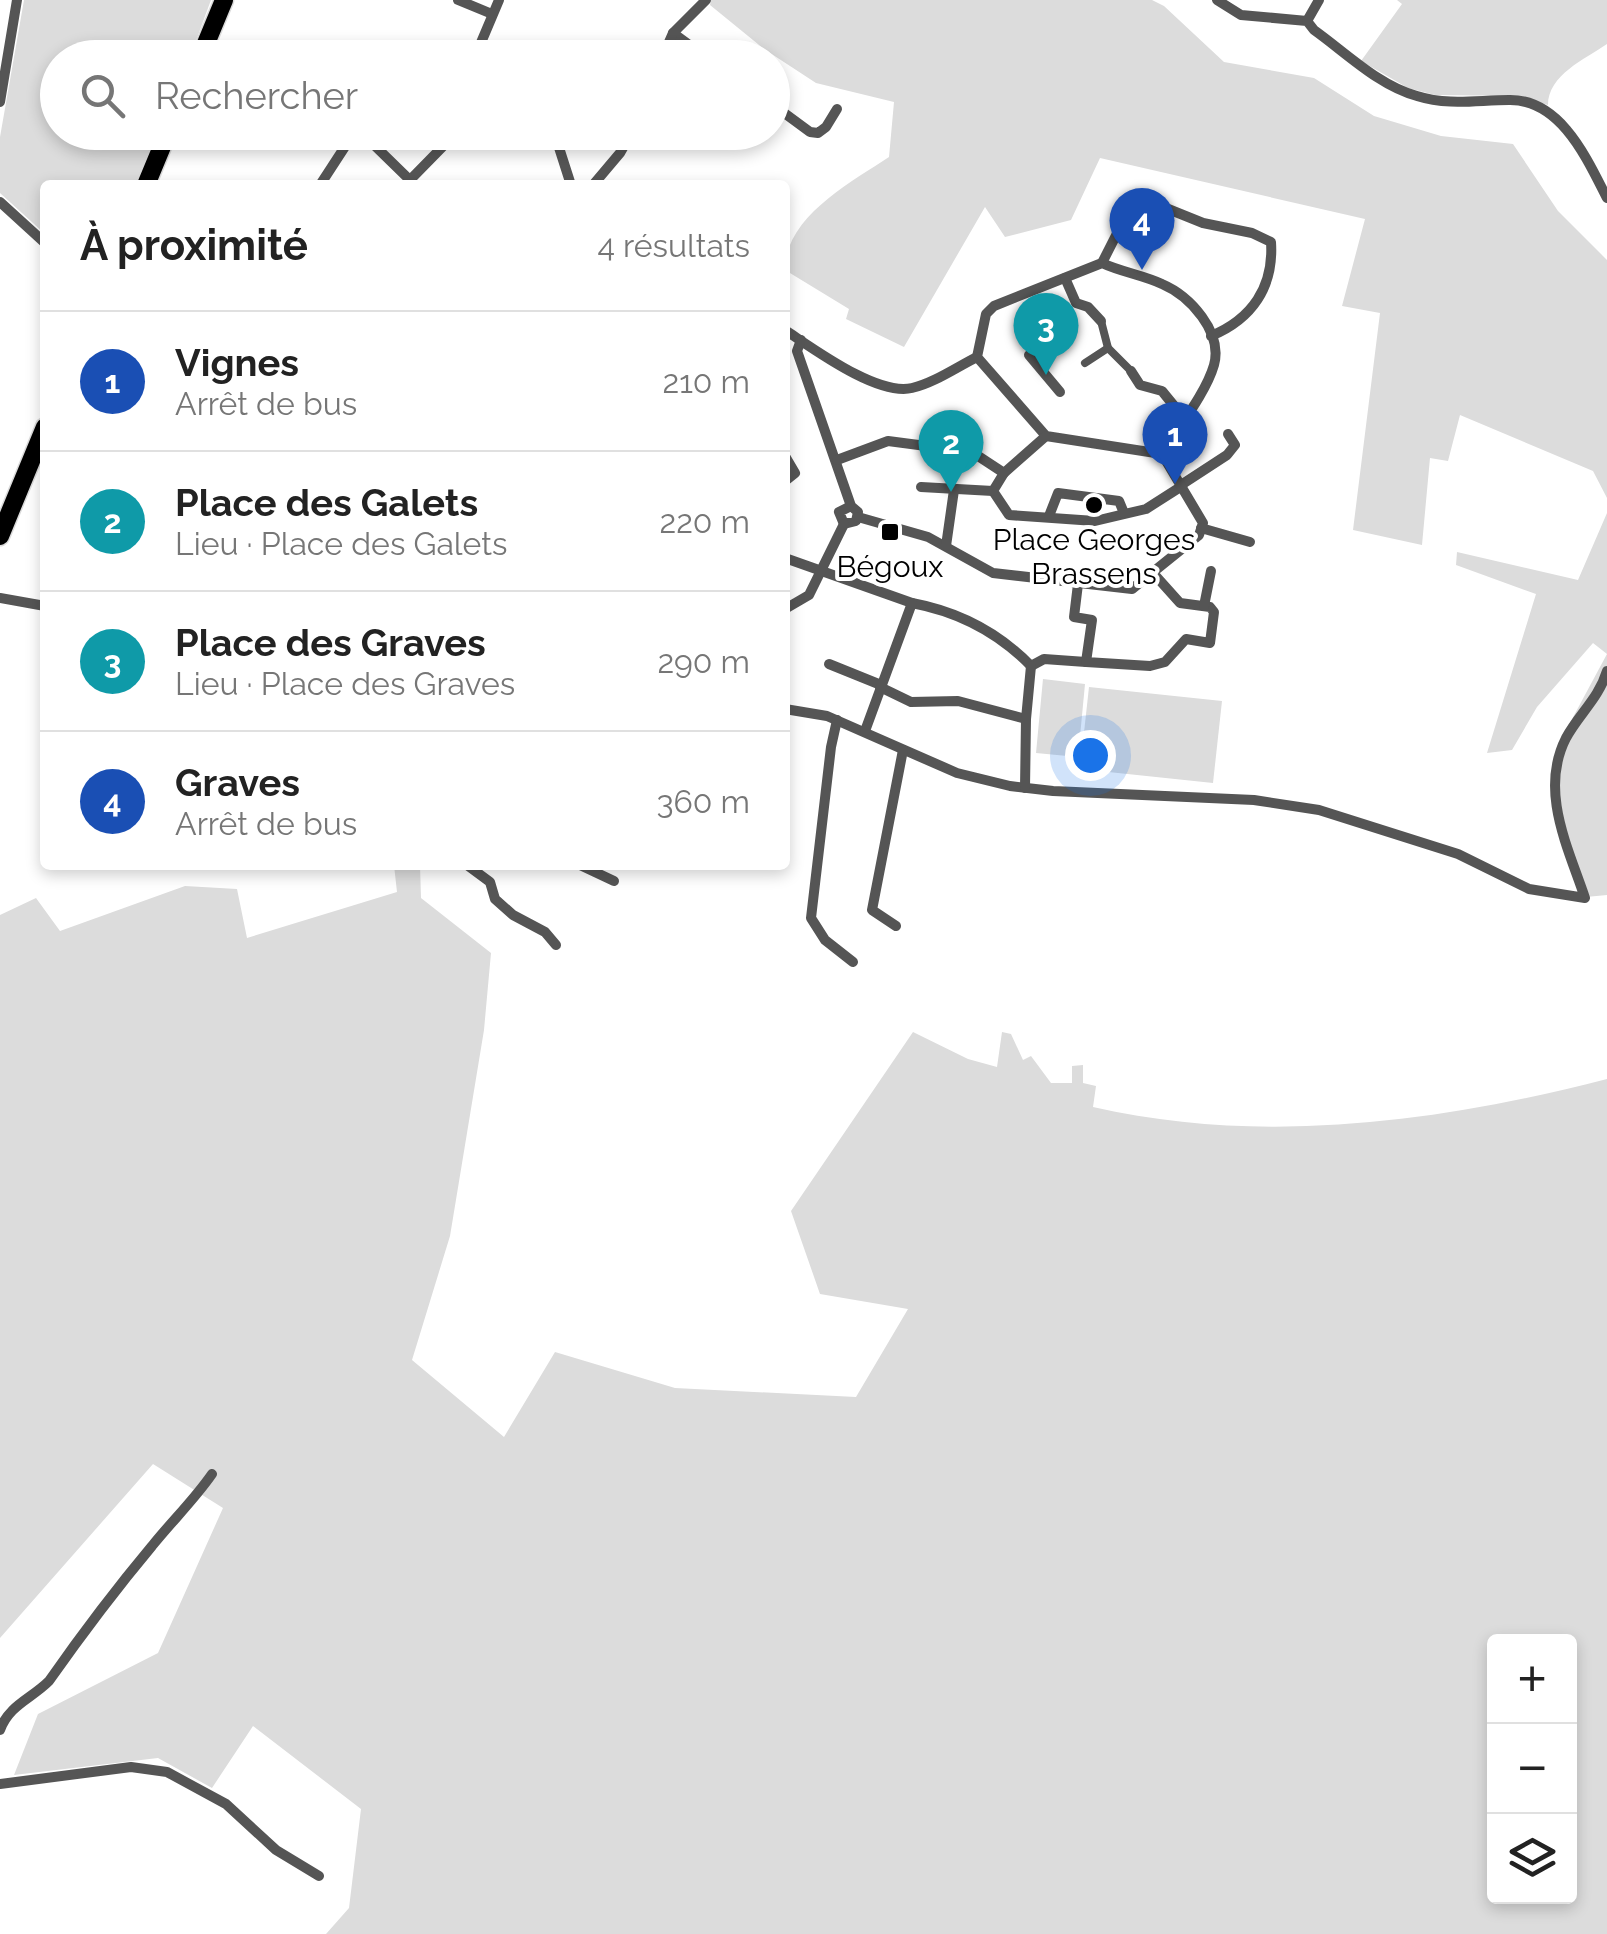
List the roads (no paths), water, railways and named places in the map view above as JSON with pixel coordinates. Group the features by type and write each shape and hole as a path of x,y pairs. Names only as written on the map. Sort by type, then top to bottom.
{"main road":[{"path":"207,40 224,0"},
{"path":"148,180 161,150"},
{"path":"0,536 40,440"}],"street":[{"path":"0,102 17,0"},
{"path":"458,0 492,14"},
{"path":"482,40 498,0"},
{"path":"670,40 706,0"},
{"path":"1217,0 1241,15 1307,21 1314,30 1402,91 1444,102 1522,100 1543,110 1581,148 1607,198"},
{"path":"1307,21 1319,0"},
{"path":"673,33 683,40"},
{"path":"790,117 810,132 818,133 837,108"},
{"path":"323,180 343,150"},
{"path":"379,150 411,180"},
{"path":"415,180 441,150"},
{"path":"560,150 569,180"},
{"path":"597,180 622,150"},
{"path":"1102,263 1136,196 1203,223 1252,233 1271,242 1265,284 1257,302 1234,327 1211,336"},
{"path":"0,202 40,238"},
{"path":"977,357 986,314 994,306 1102,263 1163,284 1199,311 1211,336 1214,365 1162,454"},
{"path":"1064,278 1076,303 1088,307 1101,322 1108,348 1132,371 1140,385 1162,391 1184,418"},
{"path":"790,333 856,376 897,388 912,388 977,357"},
{"path":"801,340 797,350 851,506 858,512 852,524 844,524"},
{"path":"1085,363 1108,348"},
{"path":"1029,356 1060,392"},
{"path":"858,518 928,537 993,573 1132,590 1200,535 1202,523 1162,454 1046,436 977,357"},
{"path":"993,491 1009,514 1095,520 1146,509 1227,455 1234,446 1228,434"},
{"path":"993,491 1004,473 1046,436"},
{"path":"837,460 888,441 972,452 1004,473"},
{"path":"920,487 993,491"},
{"path":"946,546 954,490"},
{"path":"1049,516 1058,493 1119,501 1124,513"},
{"path":"790,607 805,600 844,524 839,512 851,506"},
{"path":"1201,528 1250,542"},
{"path":"790,560 933,607 1005,639 1031,666 1024,788"},
{"path":"1204,606 1210,571"},
{"path":"1031,666 1044,659 1150,666 1166,662 1186,639 1210,643 1214,612 1204,606 1180,603 1154,574"},
{"path":"1078,584 1074,617 1092,620 1086,662"},
{"path":"0,598 40,605"},
{"path":"865,731 912,603"},
{"path":"830,664 911,702 958,701 1026,719"},
{"path":"790,710 837,720 957,773 1024,788 1254,800 1318,810 1458,854 1529,889 1585,898 1560,824 1554,774 1568,735 1602,688 1607,671"},
{"path":"837,720 811,918 825,940 853,962"},
{"path":"896,926 872,910 903,750"},
{"path":"474,870 490,882 495,900 513,915 546,932 556,945"},
{"path":"591,870 614,881"},
{"path":"0,1730 5,1716 49,1681 120,1585 175,1518 195,1500 212,1474"},
{"path":"0,1784 36,1776 131,1767 167,1772 226,1804 276,1850 319,1876"}],"place":[{"name":"Graves","path":"1142,270"},
{"name":"Place des Graves","path":"1046,375"},
{"name":"Vignes","path":"1175,484"},
{"name":"Place des Galets","path":"951,492"},
{"name":"Place Georges Brassens","path":"1094,505"},
{"name":"Bégoux","path":"890,532"}]}
